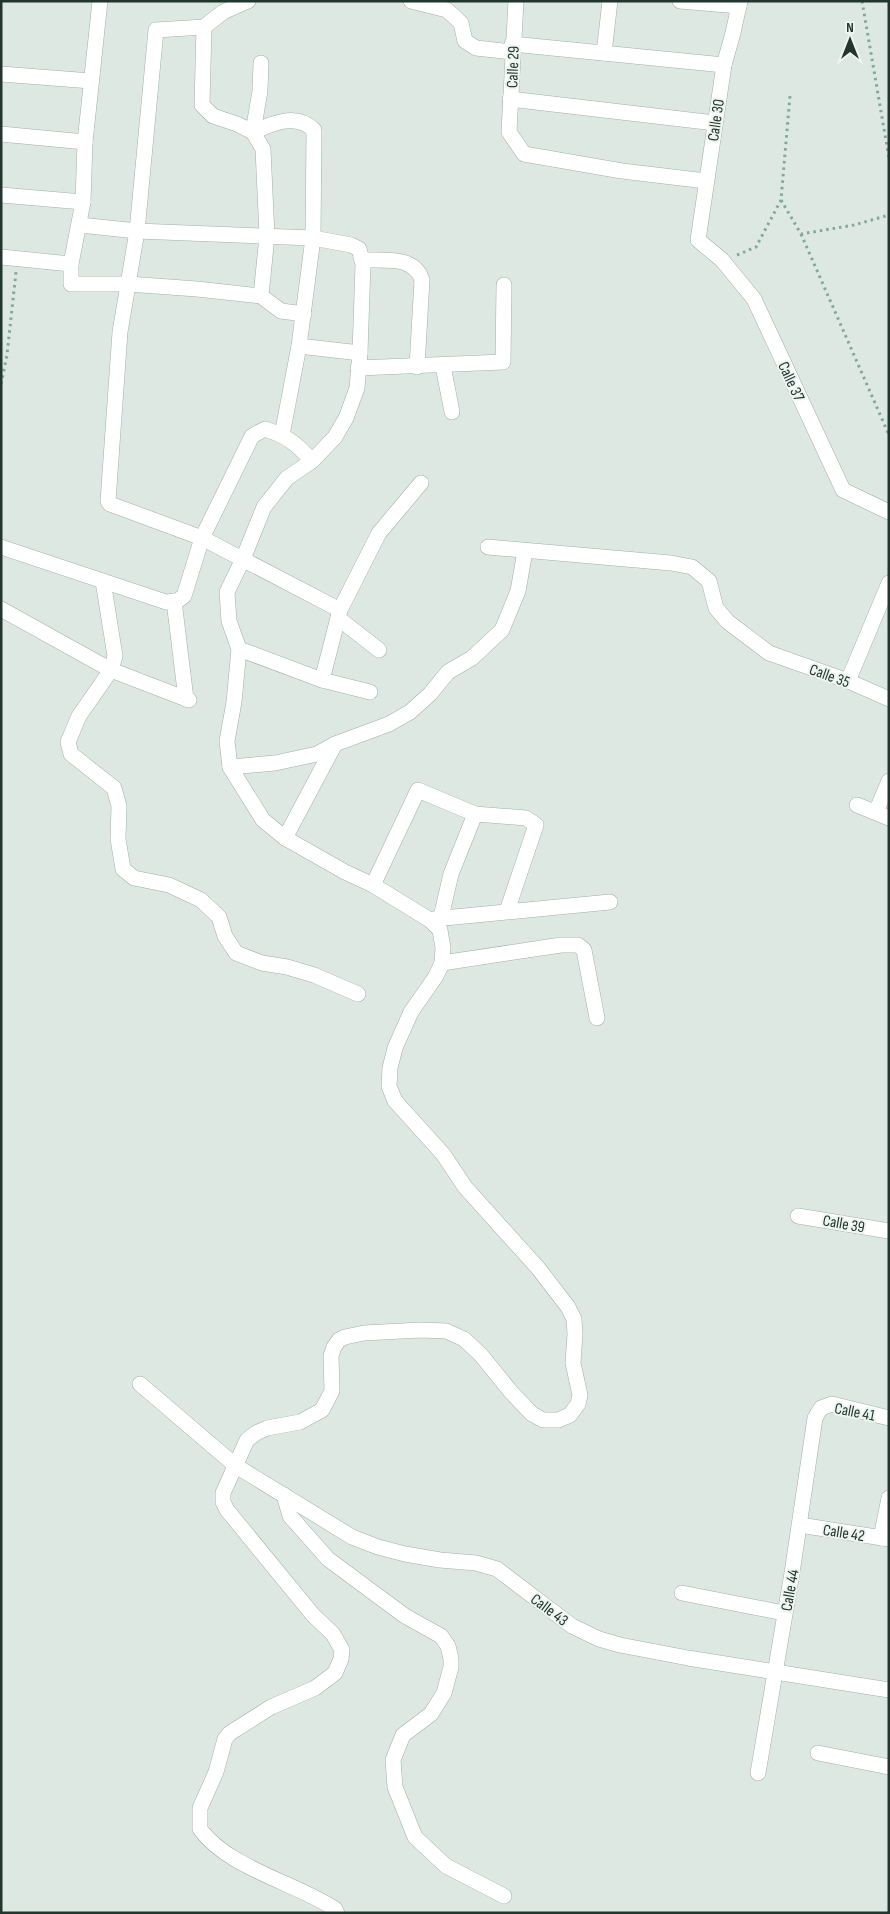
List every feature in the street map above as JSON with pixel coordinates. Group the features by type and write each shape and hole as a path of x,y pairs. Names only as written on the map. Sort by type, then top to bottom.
{"street":[{"path":"100,1 85,142 83,202 80,226 71,264 71,284 88,286 128,284 197,288 261,296 281,311 304,314"},
{"path":"248,1 222,12 204,26 156,30 137,231 120,332 108,501 110,504 202,538 243,559 339,614 379,650"},
{"path":"410,1 447,10 461,23 465,41 476,48 604,53 724,65"},
{"name":"Calle 29","path":"516,1 509,132 524,154 622,171 706,181"},
{"path":"604,53 610,1"},
{"path":"680,1 739,3"},
{"name":"Calle 30","path":"698,240 724,65 739,3"},
{"path":"204,26 202,105 213,116 237,124 252,132 263,149 267,236 261,296"},
{"path":"252,132 260,98 261,63"},
{"path":"1,74 91,81"},
{"path":"510,99 715,123"},
{"path":"252,132 279,121 299,121 314,130 312,238 304,314 282,434"},
{"path":"1,134 85,142"},
{"path":"1,195 83,202"},
{"path":"80,226 137,231 312,238 351,245 359,249 362,260 360,353 356,388 346,418 336,437 312,461 287,478 264,507 227,592 229,621 239,650 234,702 227,741 230,767 263,820 285,838 435,919 610,902"},
{"name":"Calle 37","path":"698,240 722,260 754,299 843,490 889,512"},
{"path":"1,257 71,264"},
{"path":"362,260 405,261 420,272 422,280 417,367"},
{"path":"358,368 504,362 504,284"},
{"path":"299,346 360,353"},
{"path":"443,366 452,412"},
{"path":"1,547 166,602 174,601 184,596 202,538 252,436 265,429 282,434 298,445 312,461"},
{"path":"322,680 339,614 379,534 421,483"},
{"name":"Calle 35","path":"488,547 671,563 692,567 709,581 716,608 728,622 769,653 848,681 889,699"},
{"path":"230,767 275,763 317,754 335,744 389,724 410,712 430,694 448,672 472,658 502,630 518,591 525,551"},
{"path":"103,581 115,656 111,670 79,716 68,742 71,754 114,788 119,806 118,839 123,869 134,878 169,885 201,900 219,917 225,936 236,953 262,963 287,967 314,975 358,994"},
{"path":"848,681 884,607 889,582"},
{"path":"1,609 111,670 187,699 174,601"},
{"path":"239,650 322,680 370,692"},
{"path":"285,838 335,744"},
{"path":"856,805 882,815 889,781"},
{"path":"373,885 418,790 475,814 526,818 536,825 507,911"},
{"path":"338,1913 336,1909 312,1895 259,1872 216,1846 200,1829 200,1808 216,1772 225,1739 230,1733 271,1707 315,1688 335,1673 341,1659 342,1650 333,1634 313,1615 227,1510 223,1502 223,1493 247,1440 267,1428 300,1422 322,1410 332,1391 331,1356 334,1346 345,1337 364,1333 421,1330 446,1331 464,1339 481,1355 532,1414 543,1420 558,1420 570,1415 578,1404 580,1395 580,1387 573,1363 574,1319 568,1307 538,1268 465,1187 443,1154 395,1101 389,1086 390,1068 411,1012 436,976 442,963 443,948 440,930 435,919 450,874 475,814"},
{"path":"442,963 561,945 578,945 584,950 597,1018"},
{"name":"Calle 39","path":"798,1216 889,1231"},
{"name":"Calle 43","path":"140,1384 236,1466 352,1537 378,1547 431,1559 476,1563 497,1569 572,1626 599,1639 620,1646 889,1690"},
{"name":"Calle 41","path":"821,1408 832,1404 889,1418"},
{"name":"Calle 44","path":"758,1773 800,1525 815,1418 821,1408"},
{"path":"284,1495 290,1516 328,1559 405,1616 440,1636 448,1646 451,1667 444,1693 430,1714 403,1735 393,1760 396,1787 416,1837 446,1866 504,1896"},
{"path":"885,1539 889,1498"},
{"name":"Calle 42","path":"800,1525 885,1539"},
{"path":"682,1593 784,1613"},
{"path":"818,1753 889,1767"}],"path":[{"path":"862,1 889,158"},
{"path":"722,260 756,247 781,200 790,96"},
{"path":"781,200 801,234 889,435"},
{"path":"801,234 854,226 889,215"},
{"path":"1,384 7,355 18,259"}]}
